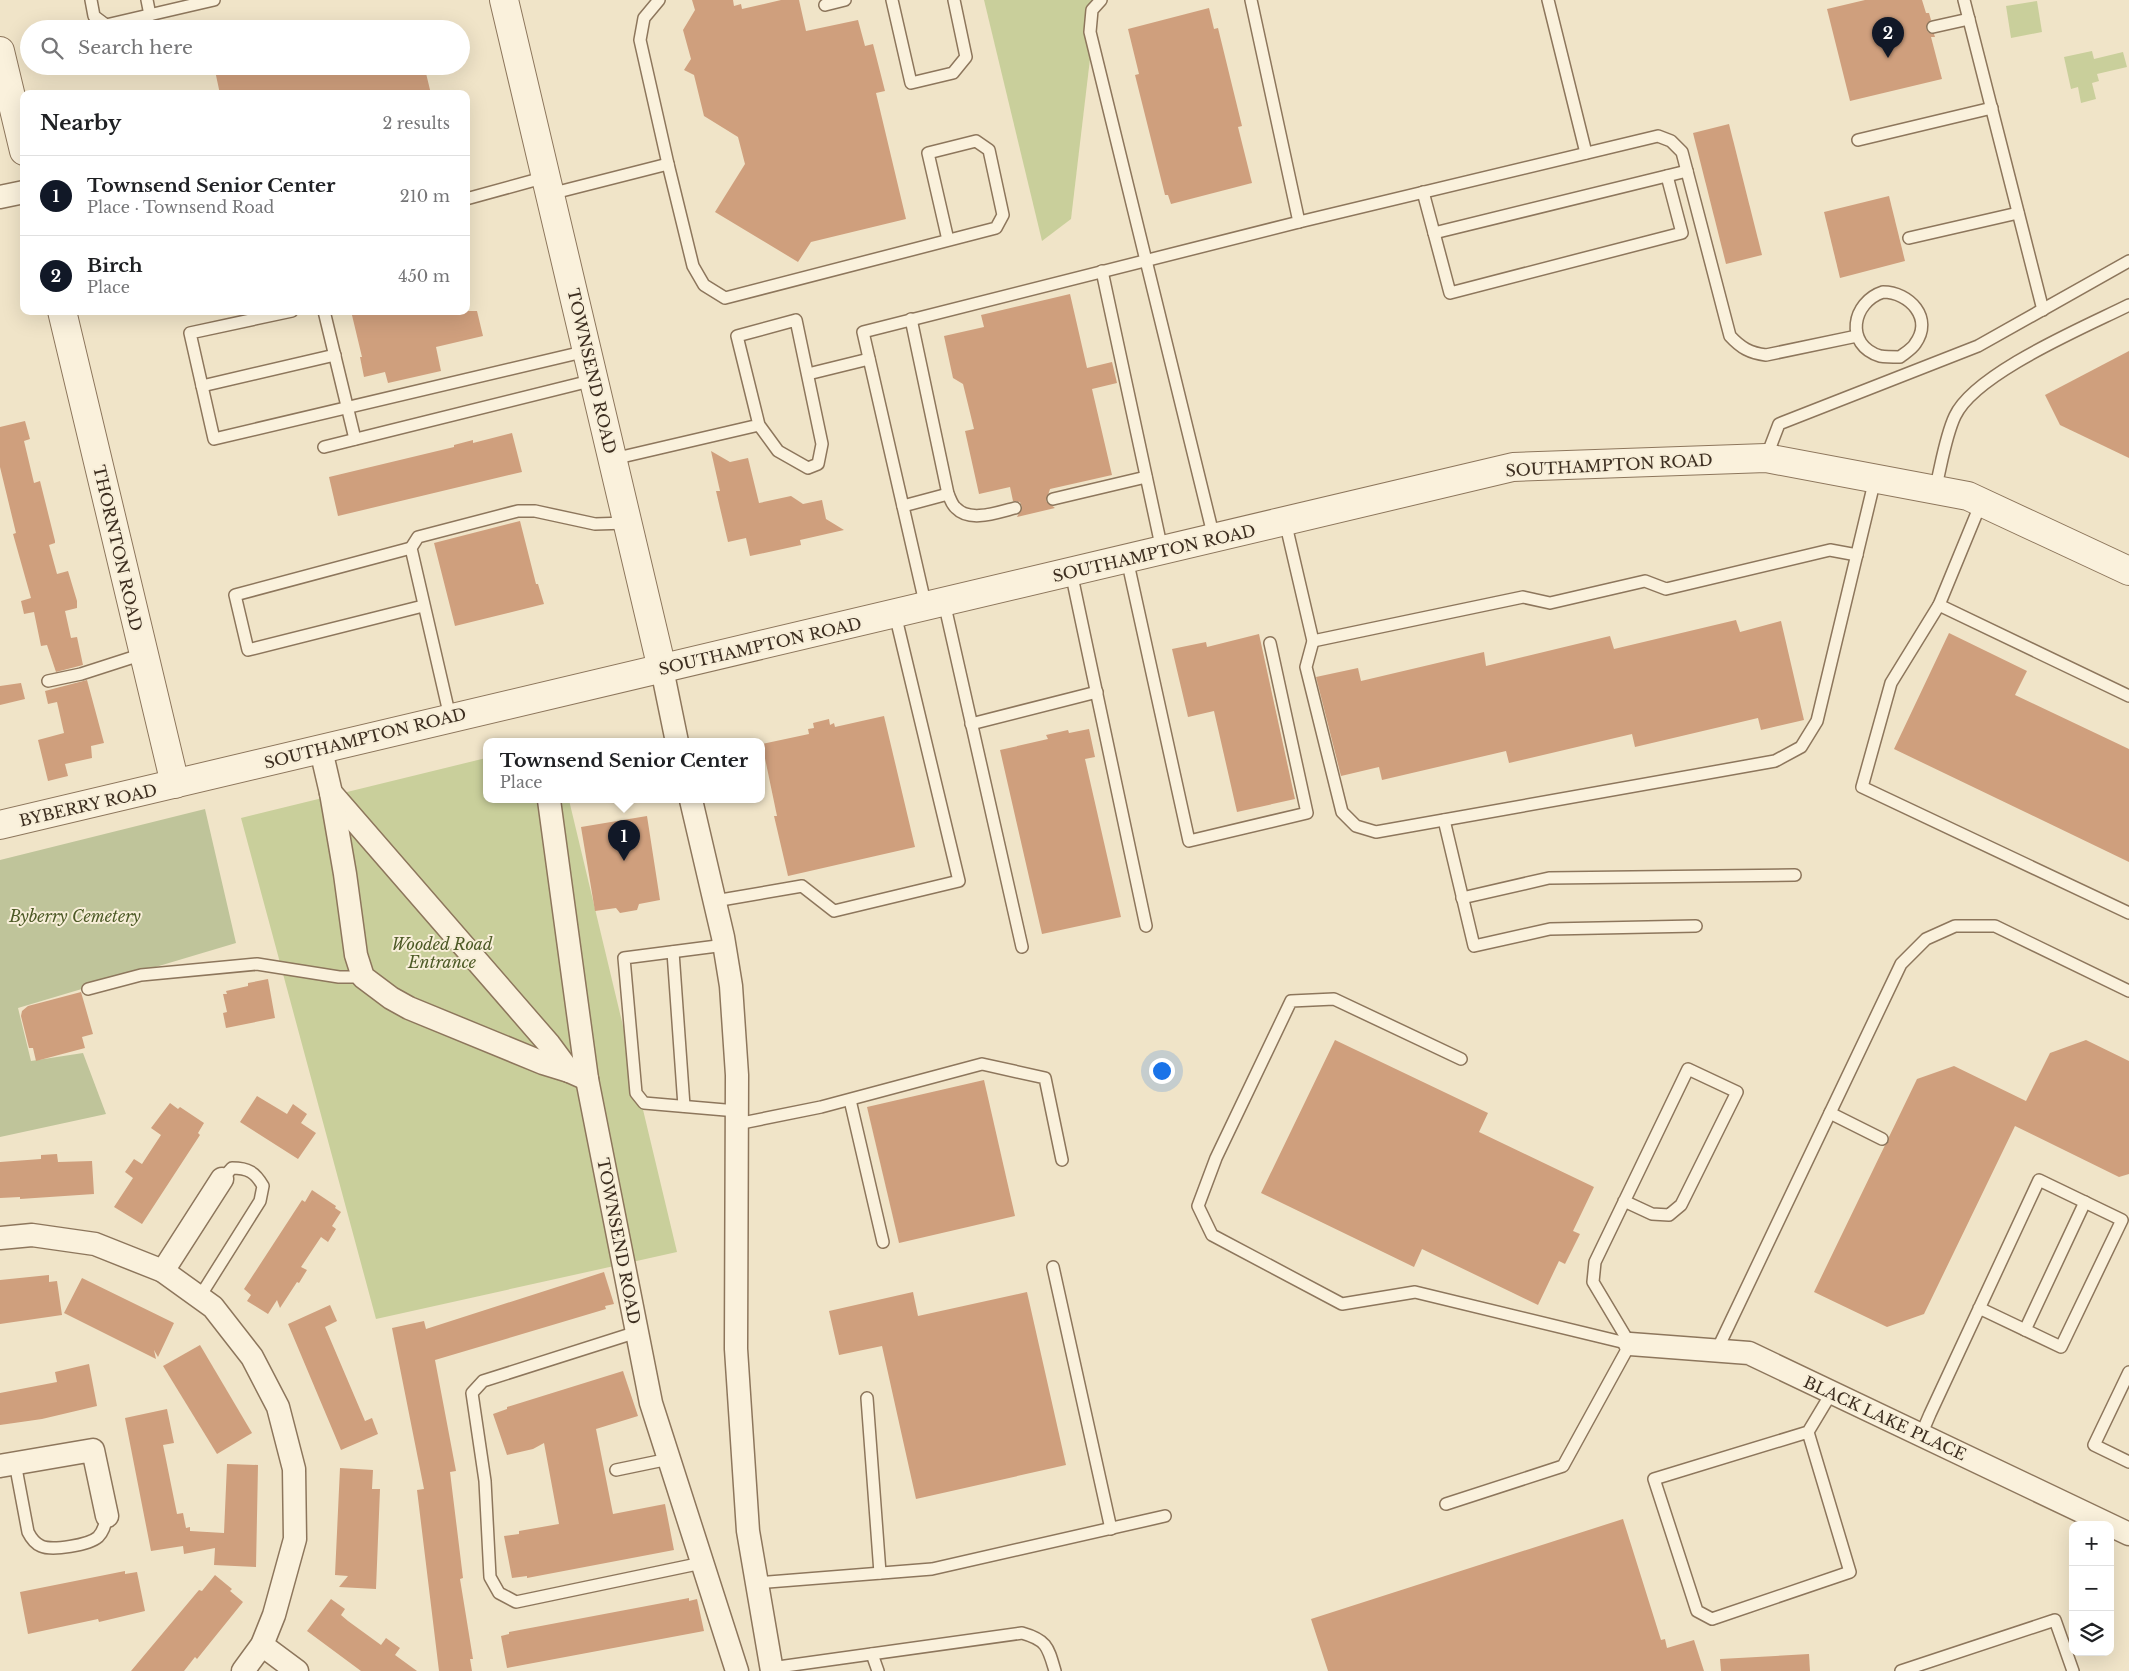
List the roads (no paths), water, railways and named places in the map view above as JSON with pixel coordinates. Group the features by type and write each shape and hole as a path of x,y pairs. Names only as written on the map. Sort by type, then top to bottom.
{"street":[{"name":"TOWNSEND ROAD","path":"504,0 629,523 676,738"},
{"path":"0,51 20,134"},
{"path":"0,198 20,193"},
{"name":"THORNTON ROAD","path":"63,315 175,784"},
{"name":"SOUTHAMPTON ROAD","path":"175,784 321,750 450,717 935,605 1513,467 1766,458 1968,496 2129,571"},
{"path":"321,750 331,792 356,955 363,977 391,998 409,1008 543,1063 578,1075"},
{"name":"BYBERRY ROAD","path":"0,825 175,784"},
{"path":"331,792 578,1075"},
{"name":"TOWNSEND ROAD","path":"549,803 578,1075 637,1332 651,1403 737,1671"},
{"path":"692,803 725,945 731,986 738,1117 736,1349 748,1531 772,1670 744,1671"},
{"path":"163,1271 222,1179"},
{"path":"0,1238 32,1235 95,1244 163,1271 213,1307 252,1357 278,1407 294,1469 296,1539 274,1616 262,1645 243,1671"},
{"name":"BLACK LAKE PLACE","path":"1630,1344 1749,1353 2129,1534"},
{"path":"7,1464 92,1450 107,1516"},
{"path":"262,1645 297,1671"}],"lane":[{"path":"90,0 94,16 99,20"},
{"path":"147,0 150,15"},
{"path":"128,20 214,0"},
{"path":"659,0 644,18 640,40 693,266 704,285 725,298 996,228 1003,215 989,150 976,140 928,153 948,240"},
{"path":"825,5 845,0"},
{"path":"892,0 911,83 953,73 966,57 954,0"},
{"path":"1102,0 1092,10 1090,32 1214,538"},
{"path":"1251,0 1299,222"},
{"path":"1548,0 1586,153"},
{"path":"1964,0 2043,310"},
{"path":"1933,27 1969,19"},
{"path":"1858,140 1992,108"},
{"path":"1022,947 971,724 935,605 902,506 863,332 1299,222 1658,136 1671,141 1682,152 1730,336 1739,346 1752,353 1766,355 1857,336"},
{"path":"470,198 668,164"},
{"path":"1434,233 1687,171"},
{"path":"1423,192 1450,293 1682,233 1667,176"},
{"path":"1909,238 2018,213"},
{"path":"1766,458 1779,424 1978,346 2129,261"},
{"path":"1102,271 1162,550"},
{"path":"1883,292 1896,292 1910,299 1920,313 1921,331 1915,345 1900,357 1880,356 1866,348 1857,336 1856,321 1861,308 1870,296 1883,292"},
{"path":"1935,490 1955,416 1973,392 1999,372 2129,305"},
{"path":"274,315 190,334 214,439 587,351"},
{"path":"325,315 355,439"},
{"path":"911,319 948,494 956,509 970,516 1015,508"},
{"path":"796,320 822,444 818,464 808,468 778,451 759,425 738,336 796,320"},
{"path":"202,386 335,355"},
{"path":"1900,357 1907,374"},
{"path":"808,374 869,359"},
{"path":"324,447 594,380"},
{"path":"613,459 759,425"},
{"path":"1053,499 1146,477"},
{"path":"1285,521 1313,641 1306,667 1342,812 1356,826 1376,832 1775,761 1801,748 1817,721 1875,479"},
{"path":"902,506 948,494"},
{"path":"1981,503 1939,604 1891,683 1862,787 2129,913"},
{"path":"423,606 248,650 235,594 411,548 418,537 518,511 535,511 595,524 629,523"},
{"path":"411,548 450,717"},
{"path":"1313,641 1523,597 1550,603 1645,582 1666,589 1830,550 1857,555"},
{"path":"1127,559 1189,841 1307,813 1270,643"},
{"path":"1071,572 1146,926"},
{"path":"1939,604 2129,696"},
{"path":"715,901 802,886 834,911 959,880 895,614"},
{"path":"48,681 82,674 144,654"},
{"path":"971,724 1096,692"},
{"path":"1444,820 1474,946 1550,929 1696,926"},
{"path":"1462,898 1549,878 1795,875"},
{"path":"1717,1350 1901,964 1926,939 1955,926 1995,926 2129,991"},
{"path":"725,945 624,958 636,1093 644,1103 684,1106 738,1117 850,1100 982,1064 1045,1078 1062,1160"},
{"path":"673,952 684,1106"},
{"path":"88,989 141,975 257,964 339,977 363,977"},
{"path":"1461,1059 1334,999 1291,1001 1216,1158 1198,1206 1212,1235 1342,1304 1415,1292 1630,1344"},
{"path":"1624,1202 1652,1214 1669,1215 1682,1205 1737,1092 1688,1068 1595,1262 1592,1282 1630,1344"},
{"path":"850,1100 883,1242"},
{"path":"1830,1113 1882,1139"},
{"path":"199,1298 260,1201 263,1186 257,1176 245,1168 232,1168 222,1179"},
{"path":"1921,1435 1979,1308 2038,1180 2122,1220 2061,1347 1979,1308"},
{"path":"2025,1330 2085,1202"},
{"path":"1053,1267 1110,1528"},
{"path":"637,1332 483,1381 472,1393 485,1481 490,1578 499,1593 516,1602 702,1563"},
{"path":"1446,1504 1563,1466 1630,1344"},
{"path":"2129,1372 2094,1445 2129,1462"},
{"path":"1808,1432 1850,1572 1712,1619 1697,1611 1654,1478 1808,1432 1832,1392"},
{"path":"867,1398 880,1573"},
{"path":"616,1470 669,1458"},
{"path":"7,1464 28,1532 33,1541 40,1546 52,1549 97,1538 104,1529 107,1516"},
{"path":"757,1583 932,1569 1164,1516"},
{"path":"1902,1671 2055,1620 2070,1670"},
{"path":"772,1670 1022,1633 1039,1638 1049,1653 1055,1671"},
{"path":"872,1654 878,1671"}],"place":[{"name":"Birch","path":"1888,58"},
{"name":"Townsend Senior Center","path":"624,861"}],"park label":[{"name":"Byberry Cemetery","path":"75,916"},
{"name":"Wooded Road Entrance","path":"442,953"}]}
